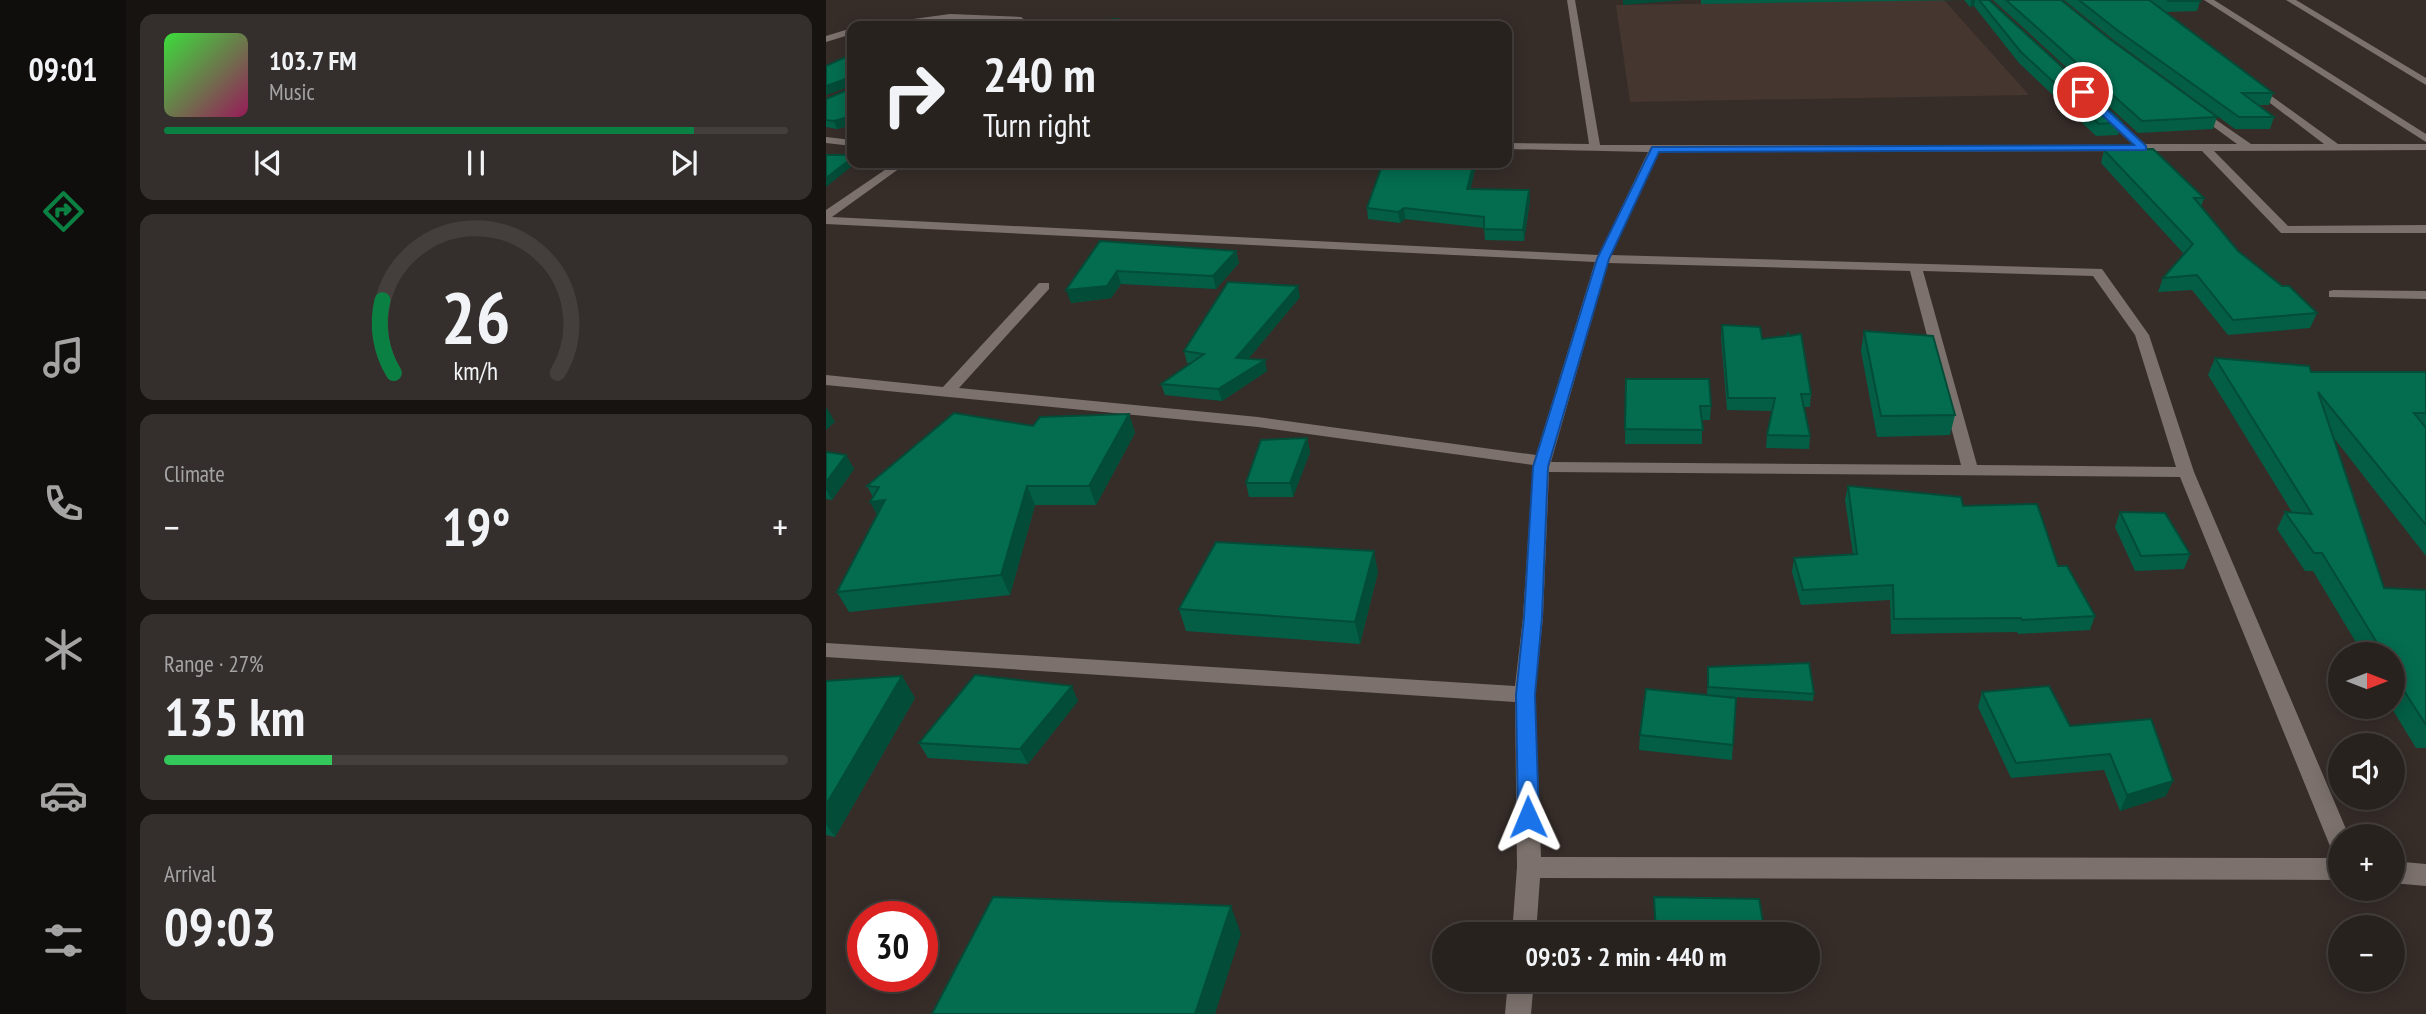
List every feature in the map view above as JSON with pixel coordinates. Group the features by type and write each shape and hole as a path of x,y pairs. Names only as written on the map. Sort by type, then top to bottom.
{"street":[{"path":"1571,0 1595,148"},
{"path":"2208,0 2426,139"},
{"path":"2290,0 2426,82"},
{"path":"913,21 950,17 1021,21"},
{"path":"826,39 847,32"},
{"path":"2397,64 2416,64"},
{"path":"2249,82 2335,147"},
{"path":"2184,100 2248,147"},
{"path":"2093,102 2143,148"},
{"path":"826,140 847,142"},
{"path":"1512,146 1656,149 2426,147"},
{"path":"2205,148 2285,230 2426,229"},
{"path":"1525,922 1529,866 1525,695 1533,617 1542,464 1603,259 1656,149"},
{"path":"826,218 895,168"},
{"path":"826,218 1603,259 2097,272 2142,335 2186,472 2332,824"},
{"path":"1916,268 1970,469"},
{"path":"947,391 1044,286"},
{"path":"2334,293 2426,295"},
{"path":"826,380 1258,422 1542,464 2186,472"},
{"path":"826,650 1525,695"},
{"path":"1529,866 2328,869"},
{"path":"2405,873 2426,875"},
{"path":"1518,1014 1520,992"}],"shaded area":[{"path":"1944,0 2029,95 1630,102 1616,5"}],"building":[{"path":"1979,0 1989,0 2122,122 2099,124 2021,52"},
{"path":"2006,0 2061,0 2108,38 2217,117 2142,121"},
{"path":"2079,0 2149,0 2273,93 2242,93 2274,117 2239,117"},
{"path":"2167,0 2199,0 2200,1 2169,1"},
{"path":"847,56 847,78 826,86 826,66"},
{"path":"847,90 847,117 826,120 826,99"},
{"path":"2153,149 2204,198 2194,198 2238,251 2282,286 2289,286 2317,313 2233,320 2197,275 2163,278 2193,244 2104,150"},
{"path":"826,155 847,155 847,162 826,178"},
{"path":"1381,168 1473,168 1467,189 1529,190 1523,230 1484,229 1484,217 1404,208 1398,212 1367,208"},
{"path":"1100,241 1236,251 1213,276 1117,271 1107,286 1066,290"},
{"path":"1228,282 1298,286 1236,358 1265,360 1218,389 1161,384 1204,354 1184,351"},
{"path":"1722,325 1760,327 1762,339 1787,336 1788,332 1789,336 1801,334 1811,394 1801,394 1810,436 1767,435 1775,398 1728,398"},
{"path":"1864,331 1933,336 1955,415 1881,416"},
{"path":"2215,358 2309,366 2311,372 2426,372 2426,413 2414,413 2426,428 2426,525 2318,392 2384,588 2426,590 2426,725 2405,692 2405,642 2377,642 2322,553 2314,553 2285,512 2312,514"},
{"path":"1626,379 1709,379 1711,406 1700,406 1703,430 1625,429"},
{"path":"954,413 1033,426 1040,417 1129,414 1089,486 1027,486 1001,575 837,592 885,500 870,502 879,487 867,486"},
{"path":"1307,438 1290,483 1246,483 1261,440"},
{"path":"826,452 846,455 826,482"},
{"path":"1848,486 1961,497 1963,506 2037,504 2058,566 2067,566 2095,616 2022,620 1894,619 1893,585 1803,590 1794,558 1857,554"},
{"path":"2120,512 2165,513 2190,554 2141,556"},
{"path":"1216,542 1374,551 1355,622 1179,609"},
{"path":"1809,663 1814,694 1708,687 1708,667"},
{"path":"975,675 1072,686 1020,749 919,743"},
{"path":"902,676 826,805 826,681"},
{"path":"2049,686 2070,726 2151,719 2173,781 2127,795 2110,754 2016,763 1982,692"},
{"path":"1646,689 1736,698 1733,745 1640,735"},
{"path":"993,897 1231,906 1195,1014 932,1014"},
{"path":"1654,897 1759,899 1763,922 1655,922"}],"route":[{"path":"1528,817 1525,695 1533,617 1541,467 1603,259 1656,149 2143,148 2083,92"}]}
